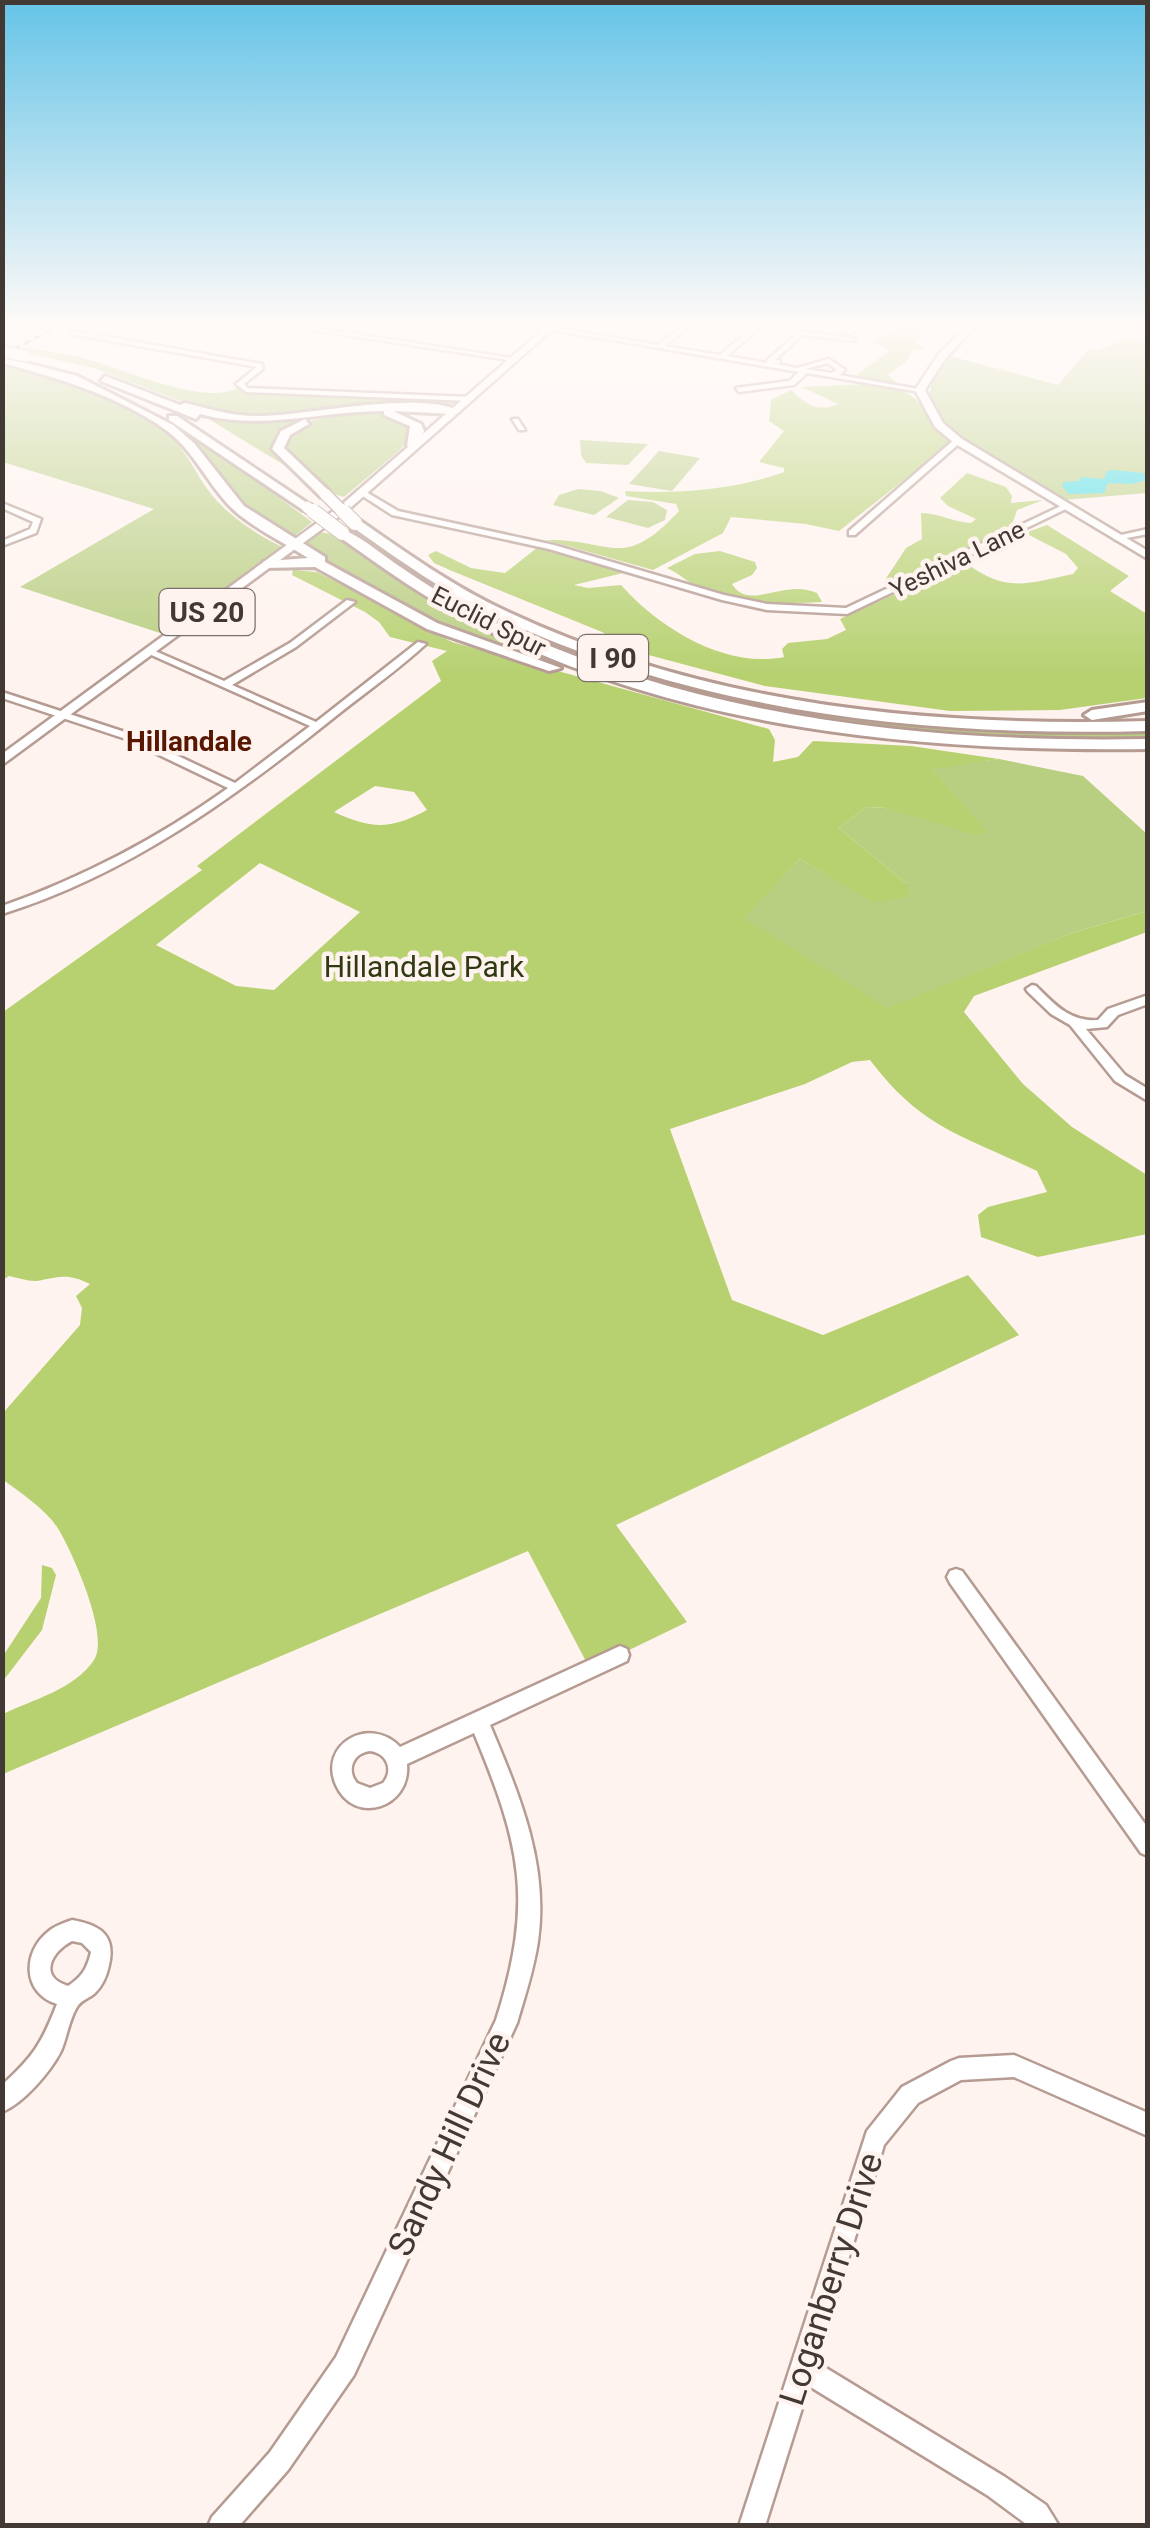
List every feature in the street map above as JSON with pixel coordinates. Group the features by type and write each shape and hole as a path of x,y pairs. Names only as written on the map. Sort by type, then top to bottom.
{"highway":[{"path":"181,439 240,510 413,618 500,652 664,696 733,708"},
{"name":"Euclid Spur","path":"205,439 307,507 466,596 582,648 730,690 898,718 1031,727 1148,726"},
{"path":"280,439 278,449 283,458 322,496"},
{"path":"413,446 415,439"},
{"name":"Euclid Spur","path":"279,470 322,496 349,528 434,596 502,632 621,678 733,708 906,736 1026,744 1148,744"},
{"path":"268,565 308,561 335,572"},
{"path":"898,718 1036,720 1148,706"},
{"path":"906,736 1007,749 1148,758"}],"main road":[{"name":"US 20","path":"2,761 268,565 421,439"},
{"path":"955,439 1148,556"}],"street":[{"path":"852,532 958,441"},
{"name":"Yeshiva Lane","path":"361,491 395,512 515,539 766,607 847,611 1066,507"},
{"path":"2,505 38,521 33,530 2,544"},
{"path":"1116,537 1148,531"},
{"path":"224,684 293,645 350,602"},
{"path":"2,910 69,886 163,838 422,644"},
{"path":"152,652 315,726"},
{"path":"2,695 130,737 233,786"},
{"path":"1032,989 1058,1016 1076,1025 1120,1078 1148,1096"},
{"path":"1076,1025 1102,1024 1113,1012 1148,999"},
{"path":"956,1577 1148,1846"},
{"path":"398,1758 620,1654"},
{"name":"Sandy Hill Drive","path":"221,2526 279,2461 345,2366 506,2023 526,1969 531,1908 527,1848 518,1812 479,1722"},
{"path":"2,2102 36,2069 52,2045 70,1997"},
{"name":"Loganberry Drive","path":"752,2526 875,2138 910,2095 959,2069 1014,2066 1147,2122"},
{"path":"804,2368 996,2486 1046,2526"}],"green space":[{"path":"3,439 173,439 225,509 288,550 172,637 20,587 154,509 3,462"},
{"path":"178,439 196,439 212,448 312,522 292,538 246,510"},
{"path":"241,439 286,439 275,452 287,464"},
{"path":"409,439 344,497 294,465 285,454 282,441"},
{"path":"778,439 947,439 951,443 839,531 731,517 723,533 653,570 546,540 630,547 660,530 679,511 676,504 626,496 625,491 706,489 784,472 784,468 759,462"},
{"path":"1147,439 1147,493 1063,500 964,440"},
{"path":"580,440 648,444 628,465 586,463"},
{"path":"659,451 700,458 672,491 629,484"},
{"path":"967,473 1006,487 1012,496 1011,503 1043,500 1017,510 1011,528 999,538 958,559 914,578 885,580 906,548 922,539 921,513 971,523 976,519 940,498"},
{"path":"578,489 619,498 594,515 553,505 559,495"},
{"path":"628,500 653,502 667,510 665,520 648,528 606,517"},
{"path":"1047,525 1129,576 1110,591 1147,614 1147,698 1060,710 950,711 765,686 641,653 602,632 434,563 428,555 436,551 471,568 505,573 538,547 631,571 574,585 621,585 654,616 695,642 739,657 762,659 784,657 782,649 788,643 827,639 846,630 840,619 965,562 1004,582 1029,583 1073,574 1078,568 1066,554 1025,533"},
{"path":"346,527 437,584 531,631 628,668 729,696 832,716 937,728 1042,733 1147,731 1147,738 1072,740 910,731 827,721 665,687 590,664 497,624 409,572"},
{"path":"319,532 332,534 441,607 509,642 587,672 474,639 403,607 303,546"},
{"path":"720,551 755,562 757,568 752,575 732,584 739,592 758,595 805,589 817,593 822,602 776,603 731,598 702,589 667,568 695,554"},
{"name":"Hillandale Park","path":"293,570 317,572 452,642 769,729 775,740 773,762 798,757 813,741 911,746 999,759 933,769 988,833 973,834 886,808 866,807 839,828 907,884 909,897 873,902 800,859 744,918 888,1008 1072,933 1147,911 1147,932 974,996 964,1012 1023,1084 1072,1127 1147,1175 1147,1234 1038,1257 981,1237 978,1215 988,1207 1047,1192 1037,1171 966,1139 927,1116 908,1102 870,1060 852,1062 805,1084 670,1129 732,1300 823,1335 968,1275 1019,1335 616,1525 687,1622 590,1669 528,1551 3,1774 3,1714 76,1679 94,1660 98,1649 88,1595 59,1530 41,1509 2,1479 3,1413 80,1325 82,1308 76,1296 90,1284 66,1277 34,1281 9,1276 3,1280 3,1012 202,870 197,866 441,681 432,661 447,651 390,637 365,612 292,575","holes":["375,786 414,792 427,810 380,825 334,812","260,863 360,912 274,990 236,986 156,945"]},
{"path":"999,759 1083,776 1147,834 1147,911 1072,933 888,1009 743,918 800,859 828,875 907,884 839,828 866,807 886,808 987,833 932,768"},
{"path":"42,1565 52,1568 56,1575 42,1630 3,1681 3,1656 41,1598"}],"water":[{"path":"1107,471 1144,473 1147,480 1108,483 1104,493 1069,494 1062,486 1063,482 1083,477 1104,479"}],"district":[{"name":"Hillandale","path":"189,741"}]}
